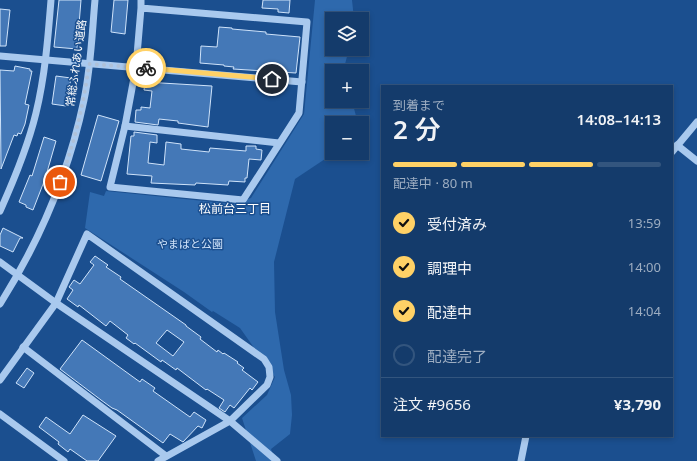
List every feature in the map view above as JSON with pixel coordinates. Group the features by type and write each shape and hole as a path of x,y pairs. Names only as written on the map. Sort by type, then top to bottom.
{"street":[{"path":"0,211 14,181 36,113 46,60 51,0 47,0"},
{"name":"常総ふれあい道路","path":"0,304 18,276 46,218 64,170 84,99 95,0"},
{"path":"141,4 307,22 299,113 243,200 110,188 125,126 136,67 141,4"},
{"path":"0,56 302,82"},
{"path":"673,151 697,122"},
{"path":"125,126 279,143"},
{"path":"677,146 697,161"},
{"path":"0,380 56,303 87,234 264,359 269,367 270,377 267,385 230,421 158,461"},
{"path":"0,262 56,303 230,421 277,461"},
{"path":"23,347 166,456"},
{"path":"0,414 64,461"},
{"path":"521,461 526,437"}],"green space":[{"name":"やまばと公園","path":"315,0 352,0 353,12 325,12 325,56 347,56 345,64 325,64 325,108 354,108 356,116 325,116 325,159 295,179 274,262 275,312 284,370 291,395 292,415 290,434 271,449 275,461 256,461 242,418 267,395 275,377 240,328 213,311 212,312 184,292 85,228 90,192 104,196 106,191 233,204 251,198 304,114"}],"building":[{"path":"59,0 81,0 77,49 54,47"},
{"path":"114,0 128,0 125,34 111,32"},
{"path":"263,0 290,0 289,13 278,12 278,9 262,8"},
{"path":"0,9 10,10 6,46 0,46"},
{"path":"219,27 300,37 296,73 233,69 234,67 224,65 200,63 201,46 217,47"},
{"path":"15,66 30,69 30,71 32,71 25,104 29,105 21,134 18,133 17,136 14,135 1,169 0,70 14,71"},
{"path":"56,76 71,78 66,106 52,104"},
{"path":"145,82 212,86 208,127 159,119 158,125 135,122 136,110 141,110 141,107 150,108 152,91 144,90"},
{"path":"98,115 119,121 101,181 81,175"},
{"path":"134,132 157,135 157,143 150,142 148,163 164,165 166,142 181,144 181,149 209,152 210,148 246,151 246,146 256,146 256,149 262,150 261,160 249,159 247,178 245,178 245,182 229,181 228,185 151,183 152,176 127,174 131,136 134,136"},
{"path":"44,137 56,141 45,179 33,210 19,202 30,175 32,176"},
{"path":"3,228 23,238 20,238 13,252 0,246 0,235"},
{"path":"95,256 108,265 106,267 121,277 120,279 186,325 201,337 200,339 217,352 218,350 238,362 237,363 244,368 242,370 258,382 252,390 250,388 234,408 230,405 225,412 219,408 224,400 207,389 206,390 177,368 176,370 162,360 161,362 135,343 134,344 126,338 128,335 110,321 106,326 79,305 78,307 67,299 73,290 69,287 74,280 80,284 94,265 90,262","holes":["167,330 184,342 173,356 156,343"]},
{"path":"82,340 140,382 142,379 155,388 153,391 190,417 194,412 206,420 202,428 198,426 183,442 170,434 163,443 101,400 60,369"},
{"path":"27,368 34,373 24,388 16,383"},
{"path":"83,415 116,436 98,461 87,461 70,449 68,452 58,444 59,442 39,427 46,417 70,434"}],"way so far":[{"path":"60,182 84,99 89,64 146,68"}],"district":[{"name":"松前台三丁目","path":"235,209"}],"route":[{"path":"146,68 272,79"}]}
